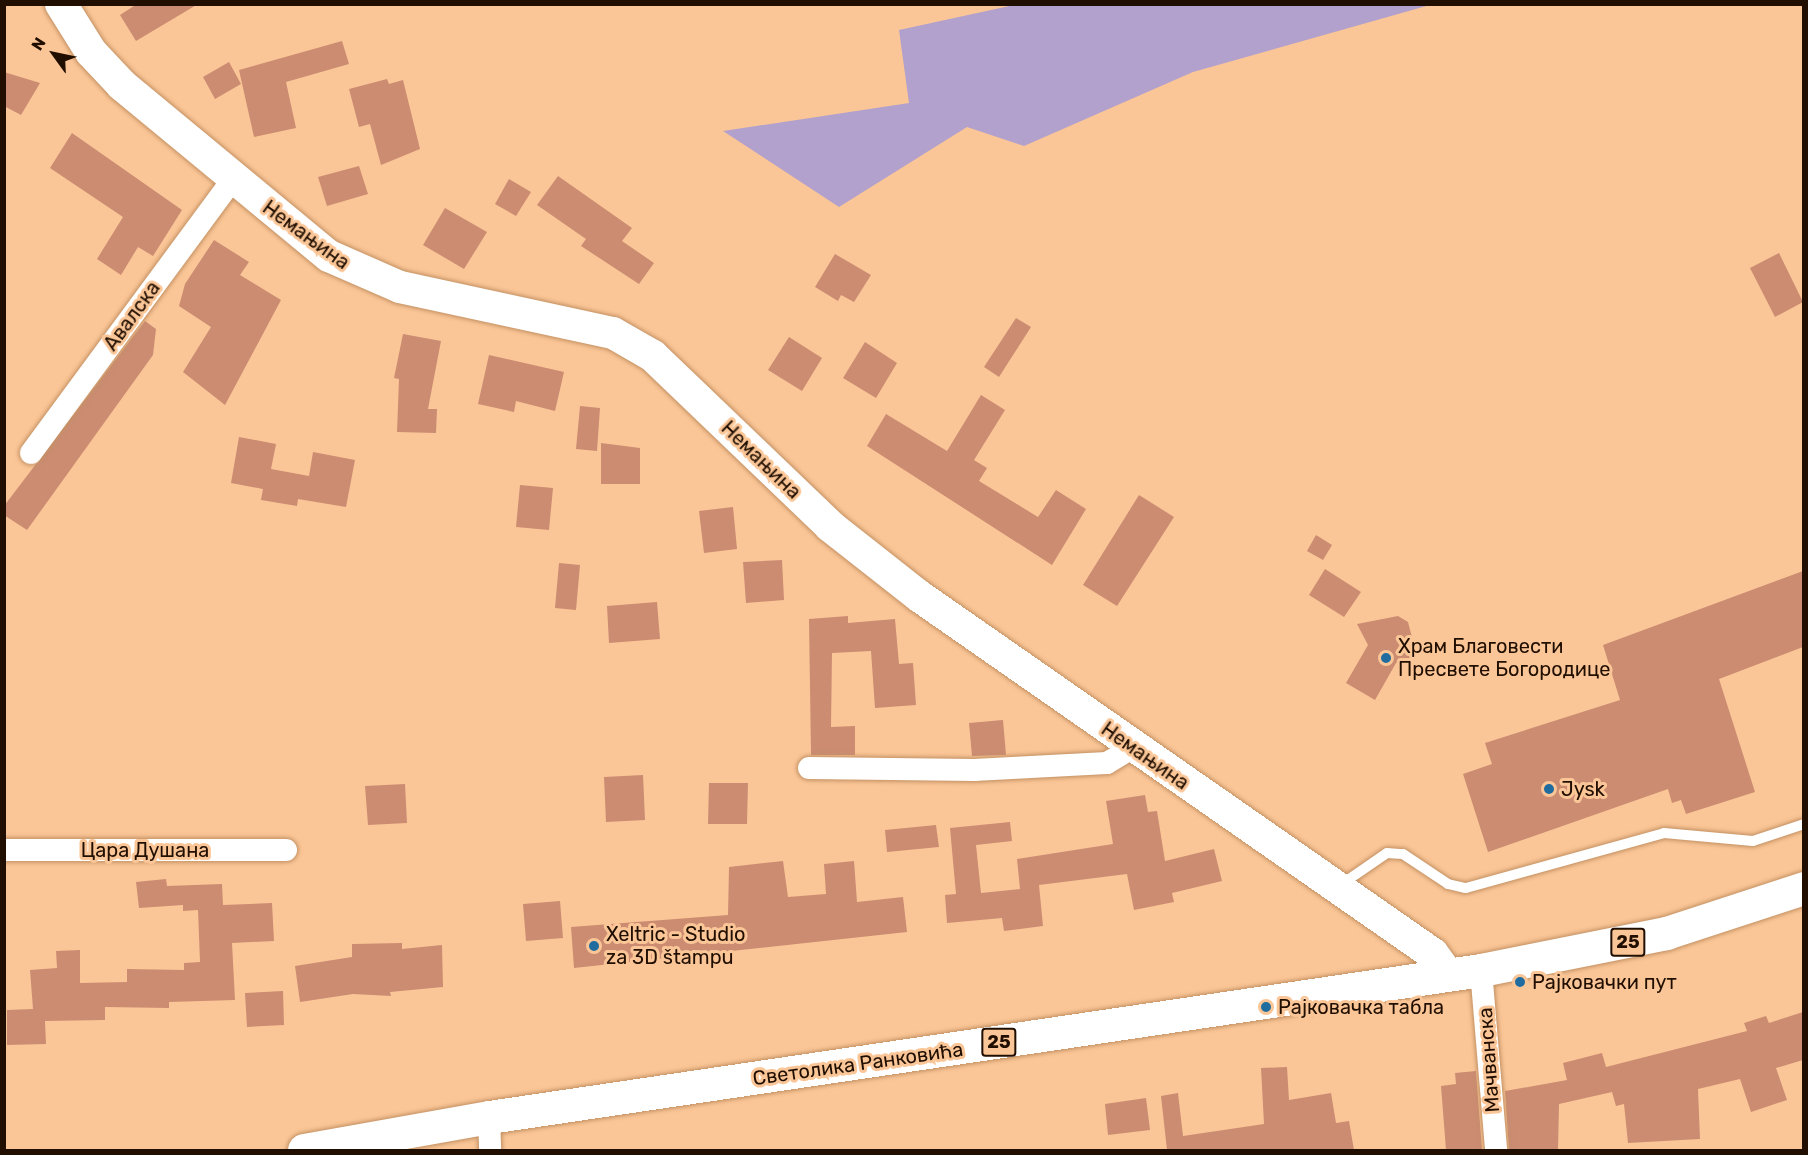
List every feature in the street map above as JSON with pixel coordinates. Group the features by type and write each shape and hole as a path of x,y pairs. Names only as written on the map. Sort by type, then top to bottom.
{"main road":[{"name":"25","path":"1448,975 1655,936 1803,888"},
{"name":"Светолика Ранковића","path":"304,1150 489,1117 1448,975"}],"street":[{"name":"Немањина","path":"61,4 91,52 122,85 232,180 329,256 362,274 400,287 572,320 613,333 653,356 830,526 1132,748 1433,954 1448,975"},
{"name":"Авалска","path":"31,453 232,180"},
{"path":"809,768 974,770 1107,763 1132,748"},
{"name":"Цара Душана","path":"4,850 286,850"},
{"name":"Мачванска","path":"1481,970 1496,1150"},
{"path":"489,1117 490,1150"}],"lane":[{"path":"1336,888 1387,852 1403,854 1451,886 1466,888 1664,833 1753,841 1803,824"}],"shaded area":[{"path":"1014,5 1430,5 1193,72 1024,146 967,127 839,207 723,131 909,103 899,30"}],"building":[{"path":"137,4 198,4 136,41 120,15"},
{"path":"342,41 349,64 286,82 296,128 254,137 239,70"},
{"path":"229,62 241,84 215,99 203,77"},
{"path":"4,72 40,83 21,115 4,106"},
{"path":"387,79 389,84 403,80 420,149 381,165 370,124 359,127 349,89"},
{"path":"72,133 182,210 153,256 138,247 121,275 97,259 123,217 50,168"},
{"path":"359,166 368,194 327,206 318,177"},
{"path":"558,176 632,228 622,241 654,263 639,284 581,246 586,239 537,205"},
{"path":"509,179 531,192 516,216 495,204"},
{"path":"445,208 487,232 464,269 423,245"},
{"path":"214,240 249,262 240,275 281,300 225,405 183,372 211,327 179,306 185,284"},
{"path":"1779,253 1803,302 1775,317 1750,268"},
{"path":"835,254 871,275 854,302 841,295 838,301 815,287"},
{"path":"1016,318 1031,327 999,377 984,367"},
{"path":"145,321 156,329 153,355 27,530 4,515 4,506"},
{"path":"403,334 441,341 428,409 437,409 436,433 397,432 399,379 394,378"},
{"path":"789,337 822,358 802,391 768,370"},
{"path":"865,342 897,363 876,398 843,378"},
{"path":"489,355 564,372 555,411 516,401 514,412 478,404"},
{"path":"981,395 1005,410 974,460 987,468 979,481 1038,517 1056,490 1086,509 1052,565 867,446 886,414 947,451"},
{"path":"580,406 600,408 597,451 576,449"},
{"path":"239,437 276,444 271,469 309,476 313,452 355,460 346,507 298,499 297,506 261,500 263,489 231,483"},
{"path":"601,443 640,448 640,484 601,484"},
{"path":"520,485 553,488 549,530 516,527"},
{"path":"1139,495 1174,517 1117,606 1083,585"},
{"path":"733,507 737,549 704,553 699,511"},
{"path":"1316,535 1332,545 1323,560 1307,551"},
{"path":"782,560 784,600 746,603 743,562"},
{"path":"559,563 580,565 576,610 555,608"},
{"path":"1325,569 1361,592 1344,617 1309,595"},
{"path":"1803,571 1803,647 1719,679 1755,792 1686,814 1681,800 1672,803 1668,789 1488,852 1463,774 1492,764 1485,743 1620,700 1603,645"},
{"path":"657,602 660,639 609,643 607,606"},
{"path":"848,616 848,623 895,619 899,664 913,663 916,705 875,708 871,651 832,653 831,727 855,726 855,755 811,755 809,619"},
{"name":"Храм Благовести Пресвете Богородице","path":"1398,616 1408,622 1416,653 1407,664 1396,663 1375,700 1346,683 1368,645 1357,624"},
{"path":"1003,720 1006,755 972,756 969,723"},
{"path":"643,775 645,820 606,822 604,777"},
{"path":"709,783 748,783 747,824 708,824"},
{"path":"405,784 407,823 368,825 365,786"},
{"path":"1145,795 1148,812 1157,811 1165,861 1214,849 1222,881 1172,893 1174,902 1134,910 1127,874 1039,885 1043,926 1004,931 1002,918 947,923 945,895 956,894 950,828 1010,822 1012,841 976,845 981,893 1020,889 1017,859 1113,844 1106,801"},
{"path":"936,825 939,847 887,852 885,830"},
{"path":"783,861 788,897 826,894 824,864 854,861 857,902 903,897 907,932 574,968 571,927 728,915 729,867"},
{"path":"166,879 167,886 222,884 223,905 272,903 274,941 232,943 235,1000 169,1002 169,1008 105,1007 105,1020 45,1021 46,1044 7,1045 7,1010 33,1009 30,970 57,968 56,951 80,950 80,983 127,982 127,969 184,970 184,963 200,962 198,910 183,911 183,905 139,908 136,882"},
{"path":"560,901 563,938 526,941 523,904"},
{"path":"402,943 402,949 442,945 443,987 390,992 391,996 353,994 300,1002 295,966 352,957 352,944"},
{"path":"283,991 284,1025 247,1027 245,993"},
{"path":"1803,1012 1803,1060 1776,1068 1787,1100 1751,1112 1740,1079 1698,1089 1700,1139 1628,1143 1624,1104 1616,1106 1612,1092 1559,1104 1558,1150 1509,1150 1505,1091 1567,1080 1563,1063 1602,1053 1606,1067 1747,1031 1744,1023 1766,1016 1769,1023"},
{"path":"1287,1067 1289,1100 1331,1093 1336,1123 1349,1121 1354,1150 1167,1150 1161,1096 1178,1093 1183,1136 1264,1124 1261,1068"},
{"path":"1476,1071 1482,1150 1446,1150 1441,1086 1456,1084 1455,1073"},
{"path":"1146,1098 1150,1130 1108,1135 1105,1104"}],"place":[{"name":"Храм Благовести Пресвете Богородице","path":"1386,658"},
{"name":"Jysk","path":"1549,789"},
{"name":"Xeltric - Studio za 3D štampu","path":"594,946"},
{"name":"Рајковачки пут","path":"1520,982"},
{"name":"Рајковачка табла","path":"1266,1007"}]}
